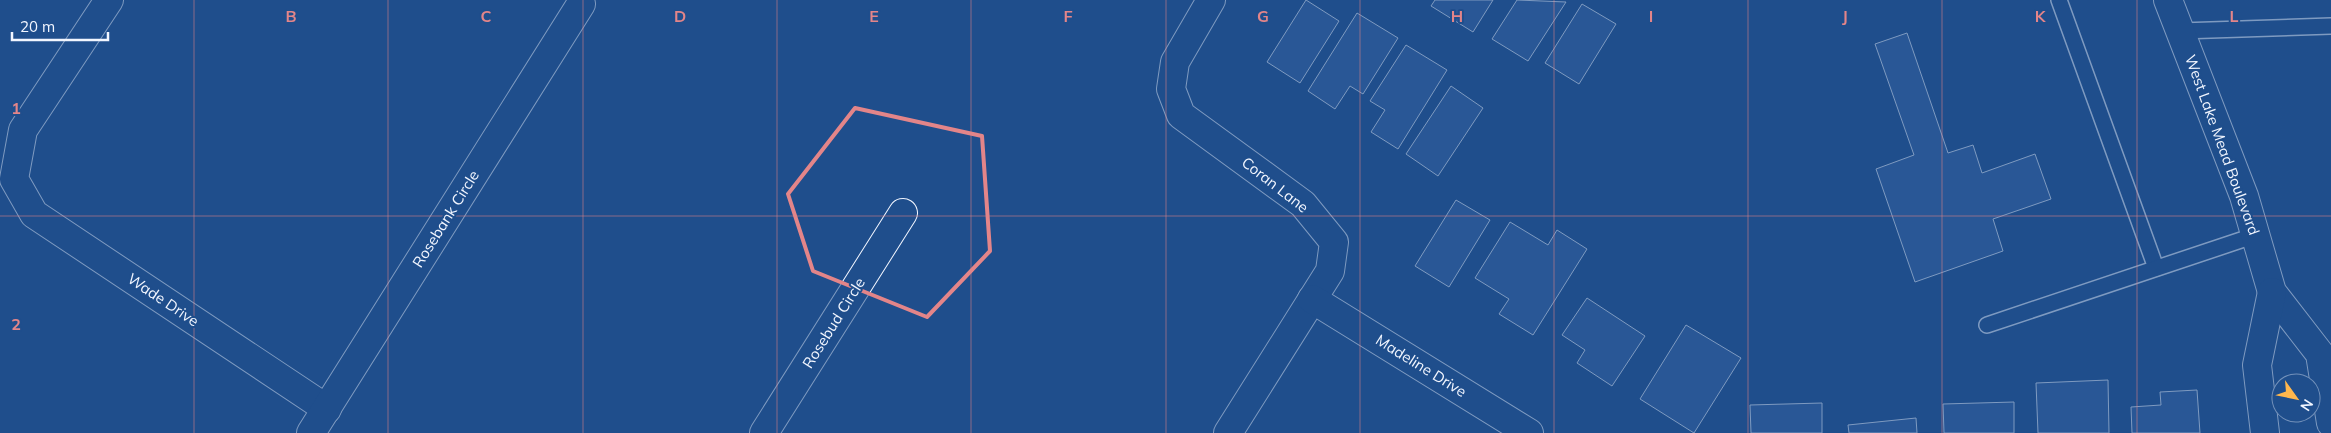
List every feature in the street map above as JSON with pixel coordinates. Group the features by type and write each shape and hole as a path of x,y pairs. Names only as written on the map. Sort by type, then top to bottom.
{"street":[{"name":"Wade Drive","path":"109,0 23,130 14,179 34,214 326,409"},
{"name":"Coran Lane","path":"1211,0 1175,62 1171,89 1181,115 1303,204 1334,242 1330,271 1228,433"},
{"name":"West Lake Mead Boulevard","path":"2168,0 2244,196 2272,292 2320,354 2331,423"},
{"name":"Rosebank Circle","path":"311,433 581,4"},
{"name":"Rosebud Circle","path":"764,433 903,213"},
{"name":"West Lake Mead Boulevard","path":"2265,433 2257,364 2272,292"},
{"name":"Madeline Drive","path":"1312,299 1529,433"}],"lane":[{"path":"2060,0 2156,268"},
{"path":"2180,31 2331,26"},
{"path":"1986,326 2256,235"}],"highlighted area":[{"path":"855,108 982,136 990,251 927,317 813,271 788,194"}],"building":[{"path":"1306,0 1339,21 1300,83 1267,62"},
{"path":"1435,0 1493,0 1473,32 1431,6"},
{"path":"1517,0 1566,2 1528,61 1492,39"},
{"path":"1582,4 1616,24 1579,84 1545,63"},
{"path":"1357,13 1398,38 1363,94 1350,86 1335,109 1308,91"},
{"path":"1907,33 1948,153 1973,145 1982,173 2035,154 2051,199 1993,219 2003,251 1915,282 1876,169 1914,155 1875,44"},
{"path":"1406,45 1447,70 1398,149 1371,132 1385,110 1370,101"},
{"path":"1451,86 1483,108 1438,176 1406,154"},
{"path":"1456,200 1490,220 1449,287 1415,266"},
{"path":"1510,222 1548,245 1557,230 1587,249 1533,335 1499,314 1509,299 1475,278"},
{"path":"1587,298 1645,336 1612,386 1577,363 1585,350 1562,335"},
{"path":"1686,325 1741,358 1694,433 1640,399"},
{"path":"2108,380 2109,433 2038,433 2036,383"},
{"path":"2197,390 2200,433 2132,433 2131,407 2161,405 2160,392"},
{"path":"2014,402 2014,433 1944,433 1943,404"},
{"path":"1822,403 1822,433 1751,433 1750,405"},
{"path":"1916,418 1917,433 1849,433 1848,425"}]}
